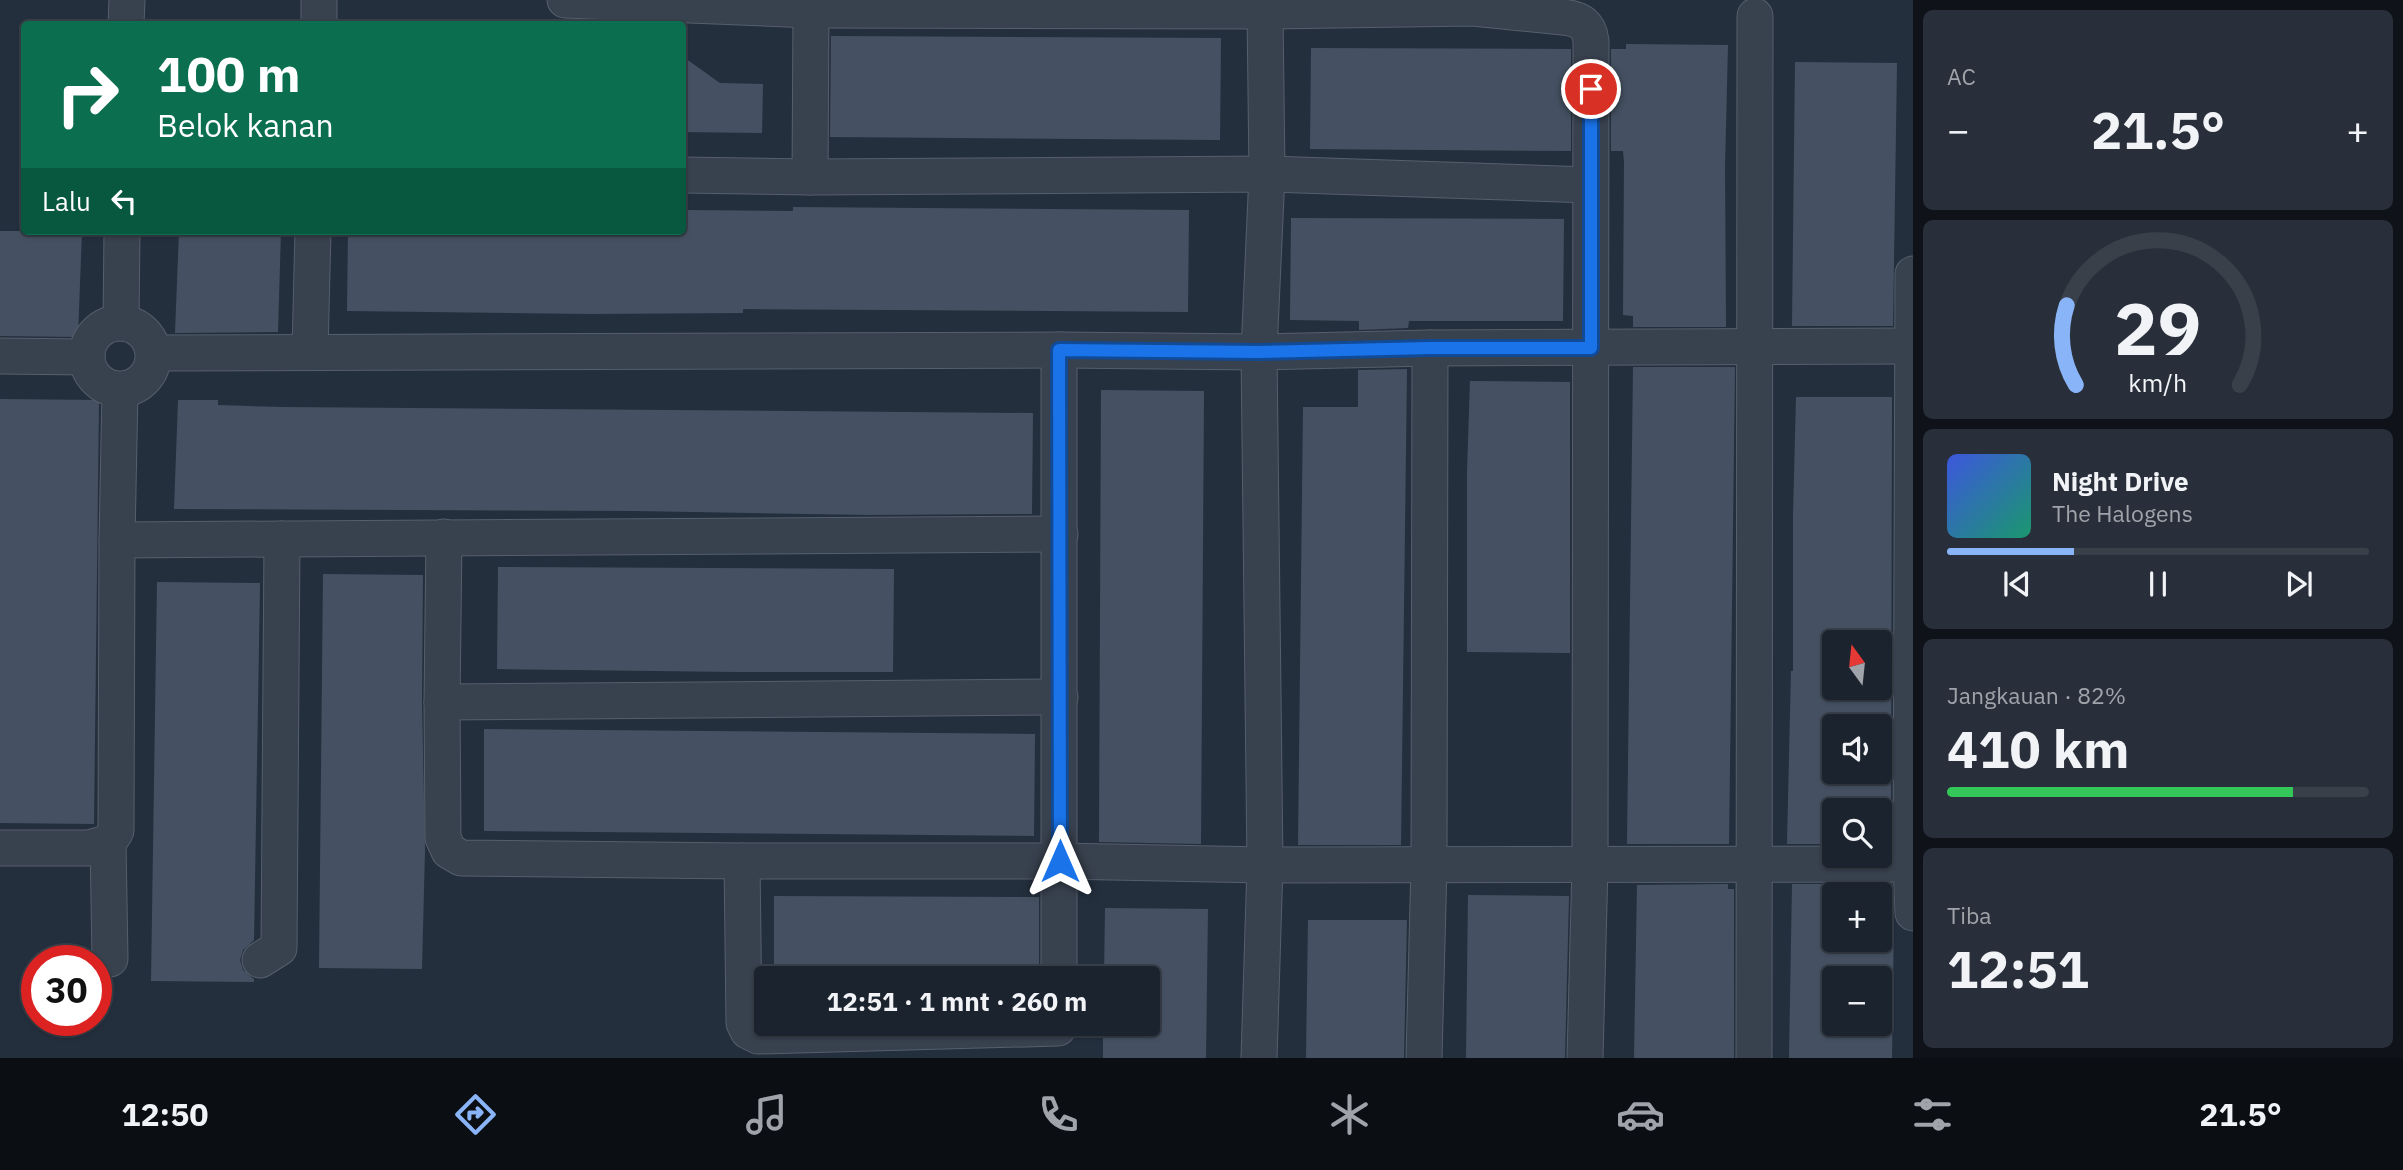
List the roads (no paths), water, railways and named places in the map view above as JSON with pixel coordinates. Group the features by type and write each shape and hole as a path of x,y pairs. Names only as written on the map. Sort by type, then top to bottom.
{"street":[{"path":"126,21 127,0"},
{"path":"319,0 319,21"},
{"path":"565,0 791,6 1265,11 1473,8 1575,19 1583,23 1590,31 1591,41 1590,865 1585,1058"},
{"path":"791,6 810,177"},
{"path":"1259,1058 1265,865 1259,352 1267,174 1265,11"},
{"path":"1754,1058 1755,16"},
{"path":"686,175 810,177 1267,174 1590,185"},
{"path":"121,323 122,235"},
{"path":"310,352 313,235"},
{"path":"1913,274 1913,913"},
{"path":"121,323 143,332 151,342 153,353 152,368 144,379 133,387 120,390 107,388 96,380 89,369 87,357 89,344 97,333 107,326 121,323"},
{"path":"153,353 1059,350 1259,352 1430,348 1912,346"},
{"path":"1424,1058 1429,865 1430,348"},
{"path":"1059,350 1059,966"},
{"path":"0,356 87,357"},
{"path":"110,945 108,843 116,831 120,390"},
{"path":"117,540 1060,534"},
{"path":"444,537 443,838 449,851 461,858 1060,861 1265,865 1912,864"},
{"path":"260,960 279,948 282,539"},
{"path":"442,702 1060,697"},
{"path":"0,848 89,848 108,843"},
{"path":"742,861 744,1023 748,1031 758,1036 1057,1037"}]}
